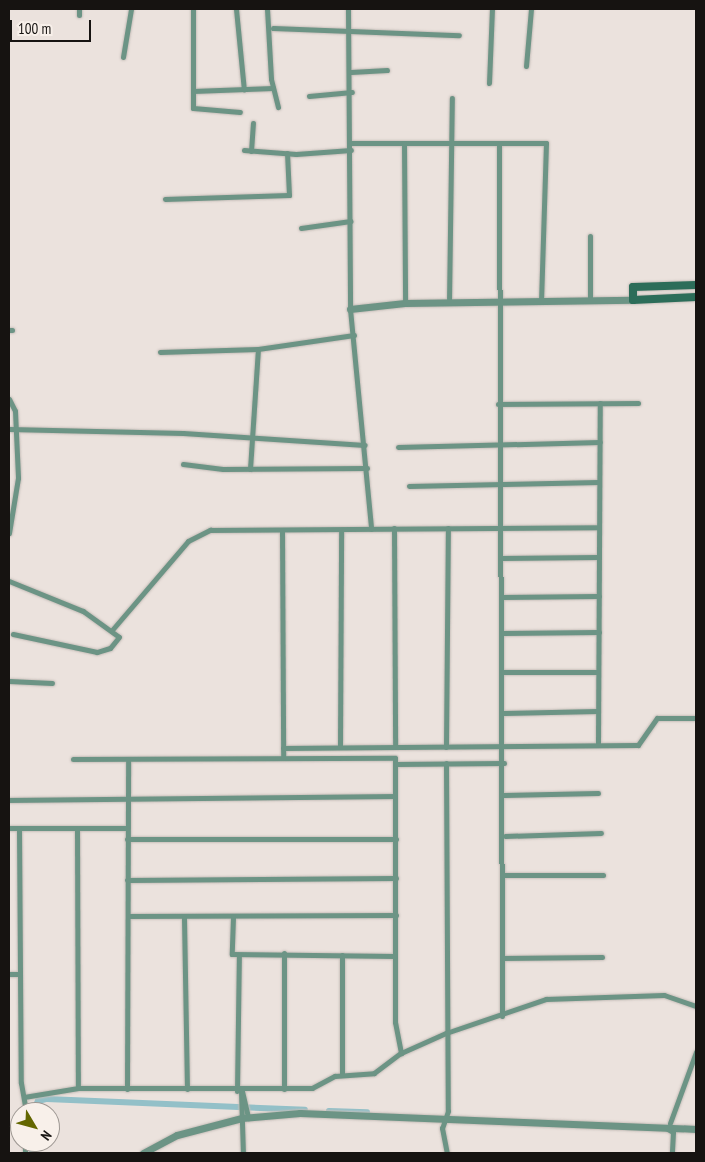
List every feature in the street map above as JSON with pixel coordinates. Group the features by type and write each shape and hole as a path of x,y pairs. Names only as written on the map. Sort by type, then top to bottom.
{"main road":[{"path":"696,285 633,287 633,300 696,297"}],"street":[{"path":"79,9 79,15"},
{"path":"122,57 131,9"},
{"path":"193,9 194,110 240,112"},
{"path":"236,9 244,90"},
{"path":"267,9 273,88 278,107"},
{"path":"348,9 352,92 350,309 365,445 371,529"},
{"path":"489,83 492,9"},
{"path":"526,66 531,9"},
{"path":"273,28 459,35"},
{"path":"351,72 387,70"},
{"path":"193,91 273,88"},
{"path":"309,96 352,92"},
{"path":"449,303 452,98"},
{"path":"251,151 253,123"},
{"path":"500,142 497,302 504,714 502,1016"},
{"path":"351,143 546,143 541,299"},
{"path":"404,143 405,304"},
{"path":"244,150 287,153 351,150"},
{"path":"165,199 289,195 287,153"},
{"path":"302,228 350,221"},
{"path":"590,236 590,299"},
{"path":"350,309 405,304 541,299 633,300"},
{"path":"160,352 258,349 354,335"},
{"path":"250,469 258,349"},
{"path":"9,400 18,478 9,533"},
{"path":"598,745 600,403"},
{"path":"498,404 638,403"},
{"path":"11,427 365,445"},
{"path":"398,447 600,442"},
{"path":"183,464 250,469 367,468"},
{"path":"409,486 599,482"},
{"path":"112,630 188,540 210,530 599,527"},
{"path":"394,528 395,747"},
{"path":"446,747 448,528"},
{"path":"282,530 283,758"},
{"path":"340,747 341,530"},
{"path":"501,558 599,557"},
{"path":"9,581 72,606 112,630 119,637 117,642 97,652 13,634"},
{"path":"502,597 599,596"},
{"path":"503,633 599,632"},
{"path":"503,672 598,672"},
{"path":"9,681 52,683"},
{"path":"504,714 598,711"},
{"path":"283,748 638,745 657,718 696,718"},
{"path":"73,759 393,757 396,764 395,1022 401,1054"},
{"path":"127,1089 128,759"},
{"path":"446,763 446,1034 448,1119 442,1128 447,1153"},
{"path":"396,764 504,763"},
{"path":"504,795 598,793"},
{"path":"9,800 395,796"},
{"path":"9,828 127,828"},
{"path":"19,828 20,974 25,1102"},
{"path":"77,828 78,1088"},
{"path":"504,836 602,833"},
{"path":"127,839 396,839"},
{"path":"503,876 603,875"},
{"path":"127,880 396,878"},
{"path":"128,916 184,918 396,915"},
{"path":"233,916 232,954 395,956"},
{"path":"184,918 187,1089"},
{"path":"239,954 238,1110 245,1118"},
{"path":"284,954 284,1089"},
{"path":"342,955 342,1075"},
{"path":"502,958 602,957"},
{"path":"9,974 20,974"},
{"path":"24,1097 78,1088 239,1091 312,1088 342,1075 374,1073 401,1054 446,1034 502,1016 546,999 664,995 696,1006"},
{"path":"667,1125 696,1052"},
{"path":"239,1091 245,1102 243,1153"},
{"path":"143,1153 177,1135 245,1118 300,1113 667,1125 696,1129"},
{"path":"667,1125 673,1132 672,1153"}],"waterway":[{"path":"38,1102 47,1099 305,1110"},
{"path":"329,1111 367,1112"}]}
